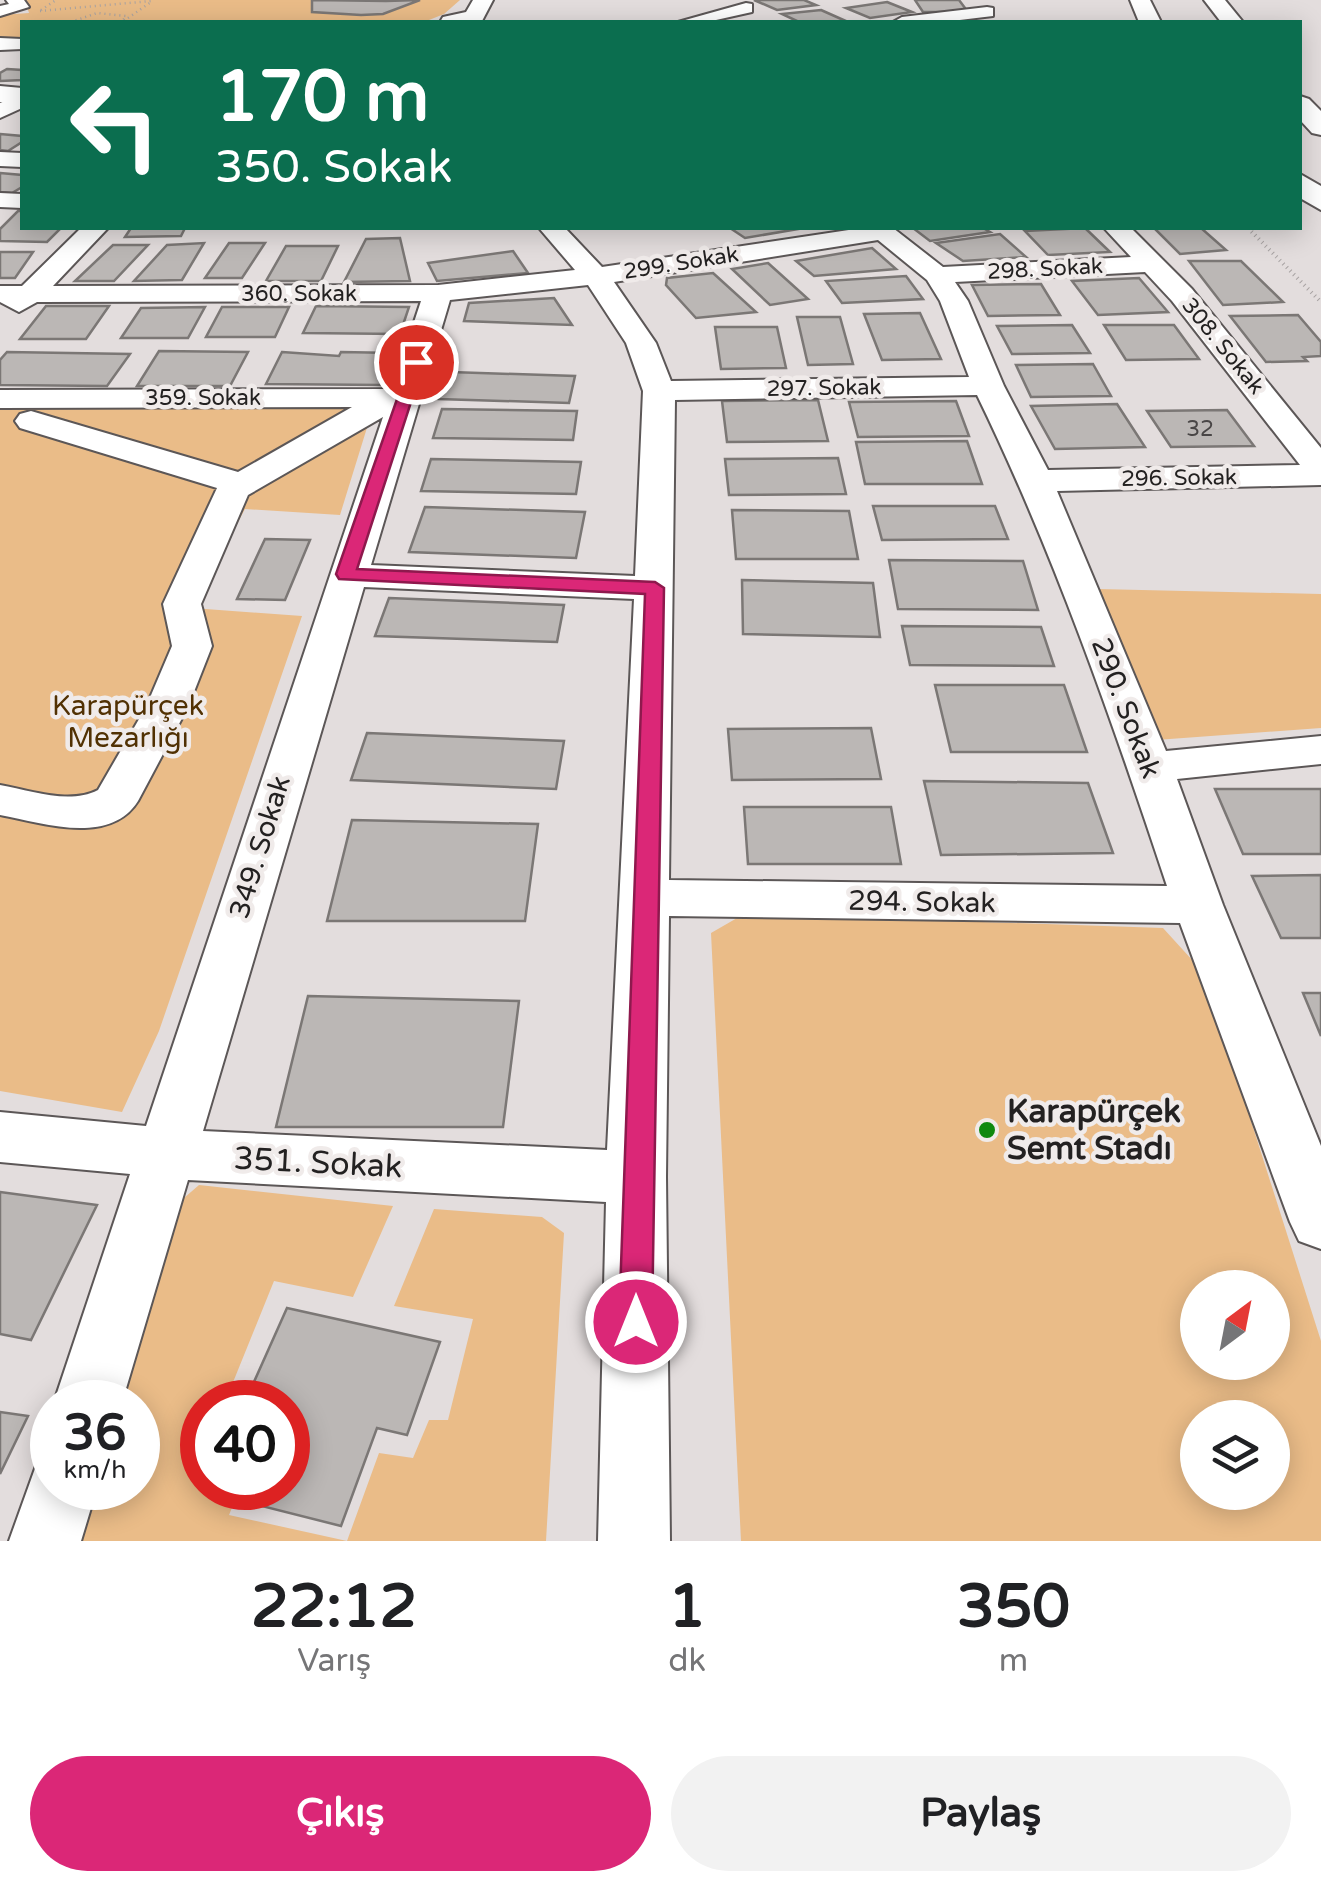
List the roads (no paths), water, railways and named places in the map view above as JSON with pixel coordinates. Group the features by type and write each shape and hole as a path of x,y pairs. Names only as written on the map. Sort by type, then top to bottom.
{"main road":[{"path":"459,20 474,16 483,0"},
{"path":"1214,0 1230,20"},
{"path":"1302,106 1321,127"},
{"path":"1302,185 1321,201"}],"street":[{"path":"693,20 738,4 767,18"},
{"path":"919,20 987,12"},
{"path":"0,324 94,230"},
{"path":"553,230 598,276 641,336 660,391 636,1177 634,1541"},
{"name":"299. Sokak","path":"598,276 880,230"},
{"name":"290. Sokak","path":"880,230 937,275 954,301 988,386 1036,481 1150,768 1198,905 1321,1222"},
{"name":"308. Sokak","path":"1119,230 1153,264 1321,472"},
{"name":"298. Sokak","path":"937,275 1153,264"},
{"name":"360. Sokak","path":"0,294 438,293 598,276"},
{"name":"349. Sokak","path":"95,1380 346,574 438,293"},
{"name":"297. Sokak","path":"660,391 988,386"},
{"path":"0,800 78,812 93,812 114,801 174,692 192,646 182,604 233,489 362,414 406,397"},
{"name":"359. Sokak","path":"0,398 406,397"},
{"path":"31,421 241,484"},
{"name":"296. Sokak","path":"1036,481 1321,472"},
{"path":"346,574 655,588"},
{"path":"1150,768 1321,750"},
{"name":"294. Sokak","path":"646,898 1198,905"},
{"name":"351. Sokak","path":"0,1136 232,1159 636,1177"},
{"path":"45,1541 55,1510"}],"place":[{"name":"Karapürçek Semt Stadı","path":"987,1130"}],"park label":[{"name":"Karapürçek Mezarlığı","path":"128,722"}]}
